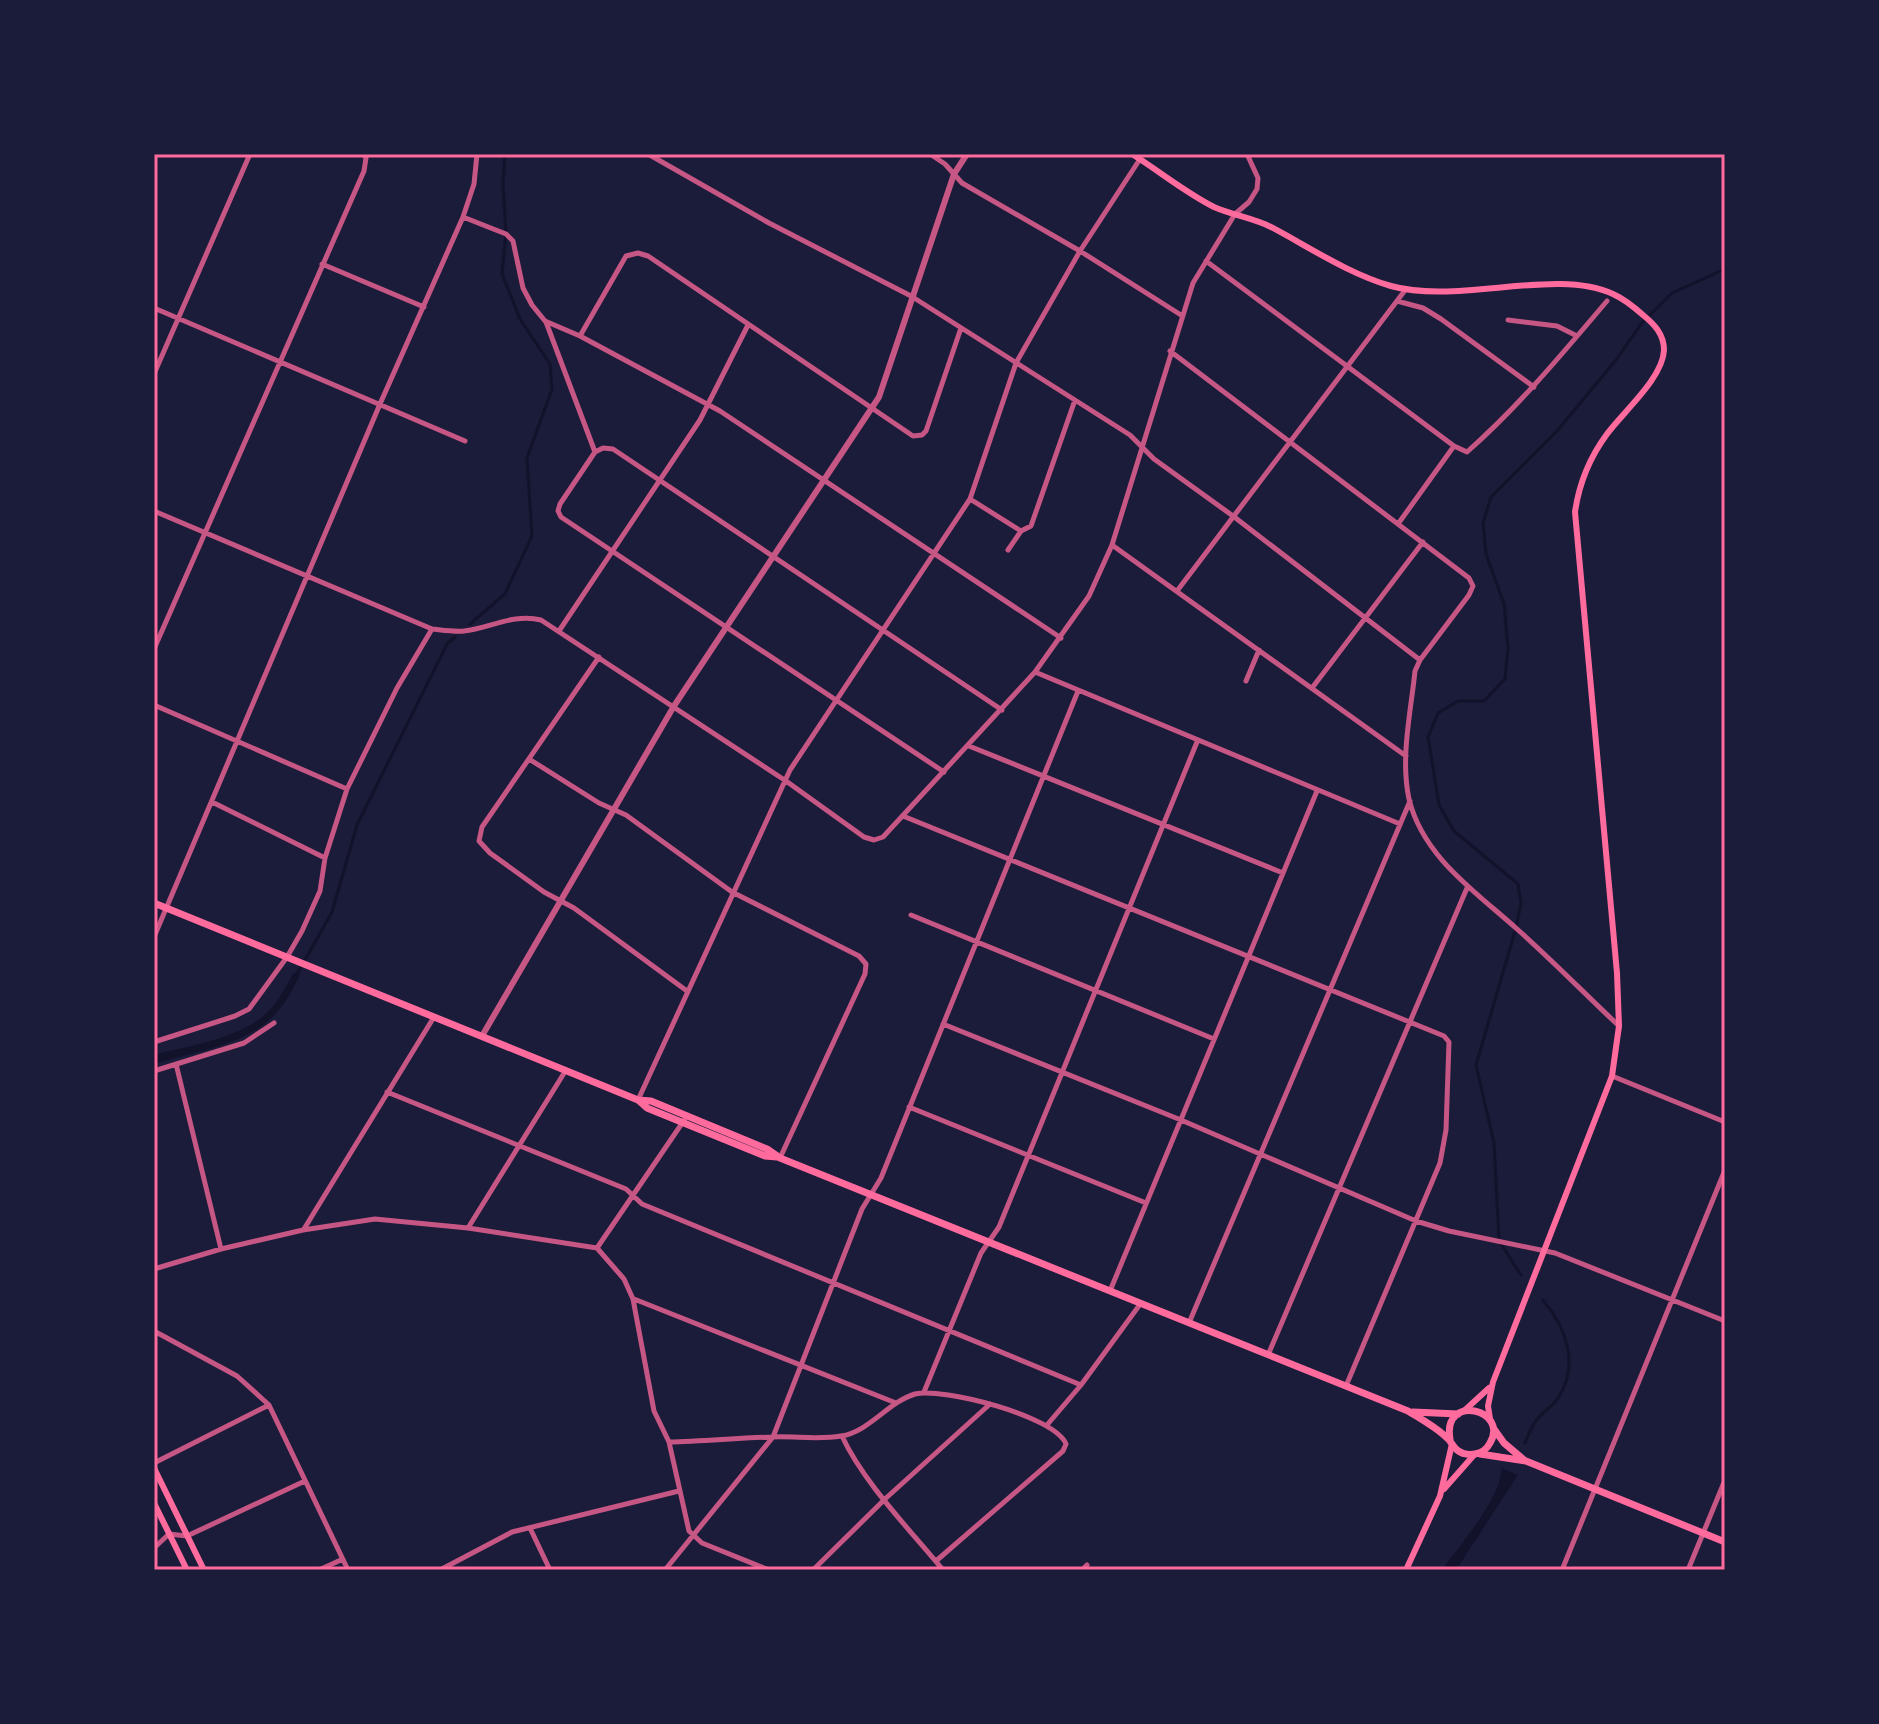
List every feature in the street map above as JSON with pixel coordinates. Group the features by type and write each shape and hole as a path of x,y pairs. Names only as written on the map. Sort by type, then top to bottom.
{"main road":[{"path":"1132,154 1209,204 1265,224 1369,278 1406,289 1448,292 1572,285 1609,292 1654,324 1662,340 1662,359 1651,381 1606,435 1593,456 1578,492 1575,512 1617,973 1619,1026 1612,1076 1493,1382 1488,1406 1493,1434 1489,1446 1476,1454 1440,1496"},
{"path":"154,903 566,1070 638,1100 647,1108 685,1119 765,1156 780,1158 1408,1411 1461,1452 1526,1461 1725,1542"},
{"path":"1406,1570 1440,1496 1451,1442 1450,1425 1493,1382"},
{"path":"1408,1411 1479,1411 1504,1443 1526,1461"},
{"path":"154,1466 204,1570"},
{"path":"154,1503 187,1570"}],"street":[{"path":"154,374 250,154"},
{"path":"154,649 364,171 366,158 363,154"},
{"path":"154,937 380,404 463,217 474,184 477,154"},
{"path":"648,154 808,244 911,296 1130,435 1154,459 1420,660"},
{"path":"930,154 945,164 962,183 1080,251 1181,315"},
{"path":"482,1036 674,706 879,397 954,174 967,154"},
{"path":"154,511 432,629 464,631 507,620 532,618 559,631 786,781 864,837 874,840 883,837 1002,710 1061,638 1089,596 1112,545 1193,283 1235,214 1249,202 1257,189 1258,178 1247,154"},
{"path":"638,1100 790,770 970,499 1016,363 1080,251 1140,159"},
{"path":"463,217 506,234 513,241 523,288 545,321 595,452"},
{"path":"580,336 626,256 638,253 648,256 913,436 926,431 961,328"},
{"path":"1206,261 1454,446 1467,452 1534,387 1607,301"},
{"path":"322,264 424,307"},
{"path":"1177,591 1406,289"},
{"path":"1397,301 1423,308 1441,319 1534,387"},
{"path":"154,308 465,441"},
{"path":"1508,320 1557,326 1577,336"},
{"path":"545,321 580,336 707,404 1061,638"},
{"path":"559,631 700,420 748,325"},
{"path":"1170,351 1469,578 1473,586 1469,595 1415,671 1407,757 1410,801 1418,823 1434,850 1467,888 1516,928 1619,1026"},
{"path":"1008,550 1021,531 1031,526 1075,400"},
{"path":"1398,524 1454,446"},
{"path":"944,772 561,517 558,511 560,504 595,452 603,448 613,449 1002,710"},
{"path":"970,499 1021,531"},
{"path":"1312,688 1423,542"},
{"path":"1112,545 1407,757"},
{"path":"154,1042 249,1009 291,959 320,891 325,858 347,789 397,688 432,629"},
{"path":"1246,681 1259,650"},
{"path":"599,657 482,827 479,841 533,885 574,908 687,991"},
{"path":"1035,672 1400,824"},
{"path":"665,1570 773,1437 862,1209 881,1178 1078,691"},
{"path":"154,705 347,789"},
{"path":"924,1392 988,1242 999,1227 1197,742"},
{"path":"969,746 1283,873"},
{"path":"529,759 599,803 626,815 732,892 859,956 866,964 865,974 780,1158"},
{"path":"1110,1291 1317,791"},
{"path":"1189,1323 1410,801"},
{"path":"212,802 325,858"},
{"path":"903,816 1444,1036 1449,1042 1444,1146 1440,1163 1346,1386"},
{"path":"1268,1355 1467,888"},
{"path":"911,915 1214,1039"},
{"path":"303,1230 434,1017"},
{"path":"154,1071 244,1043 274,1023"},
{"path":"943,1024 1181,1120 1416,1221 1555,1253 1725,1321"},
{"path":"176,1064 221,1249"},
{"path":"468,1228 566,1070"},
{"path":"1612,1076 1725,1122"},
{"path":"387,1092 626,1189 642,1204 1081,1385"},
{"path":"909,1107 1146,1203"},
{"path":"597,1248 685,1119"},
{"path":"1562,1570 1725,1170"},
{"path":"154,1269 303,1230 375,1219 468,1228 597,1248 624,1279 633,1299 654,1411 669,1442 689,1531 702,1543 769,1570"},
{"path":"633,1299 897,1403"},
{"path":"1047,1425 1081,1385 1141,1303"},
{"path":"154,1331 237,1376 269,1405 348,1570"},
{"path":"669,1442 842,1436 875,1420 910,1395 924,1392 991,1404 1047,1425 1063,1436 1066,1444 1063,1451 936,1561"},
{"path":"813,1570 885,1499 991,1404"},
{"path":"154,1466 269,1405"},
{"path":"842,1436 848,1450 943,1570"},
{"path":"1688,1570 1725,1480"},
{"path":"154,1548 169,1534 187,1536 305,1481"},
{"path":"440,1570 512,1532 679,1491"},
{"path":"530,1528 550,1570"},
{"path":"319,1570 343,1559"}],"shaded area":[{"path":"294,972 300,975 286,1000 272,1017 255,1030 228,1043 154,1064 154,1055 223,1037 249,1026 276,1003"},
{"path":"1501,1468 1518,1475 1456,1570 1442,1570 1488,1506 1500,1479"}],"waterway":[{"path":"470,624 505,594 532,536 527,458 552,389 550,364 520,319 502,274 506,234 505,154"},
{"path":"1521,1275 1499,1241 1494,1143 1476,1065 1516,928 1521,903 1518,884 1454,831 1439,805 1428,737 1438,713 1458,701 1484,701 1505,679 1508,648 1504,604 1486,554 1483,523 1491,497 1557,431 1616,360 1641,324 1672,293 1725,269"},
{"path":"296,976 332,912 357,825 447,644 455,637"},
{"path":"1525,1443 1534,1423 1558,1398 1568,1373 1564,1334 1543,1300"}]}
